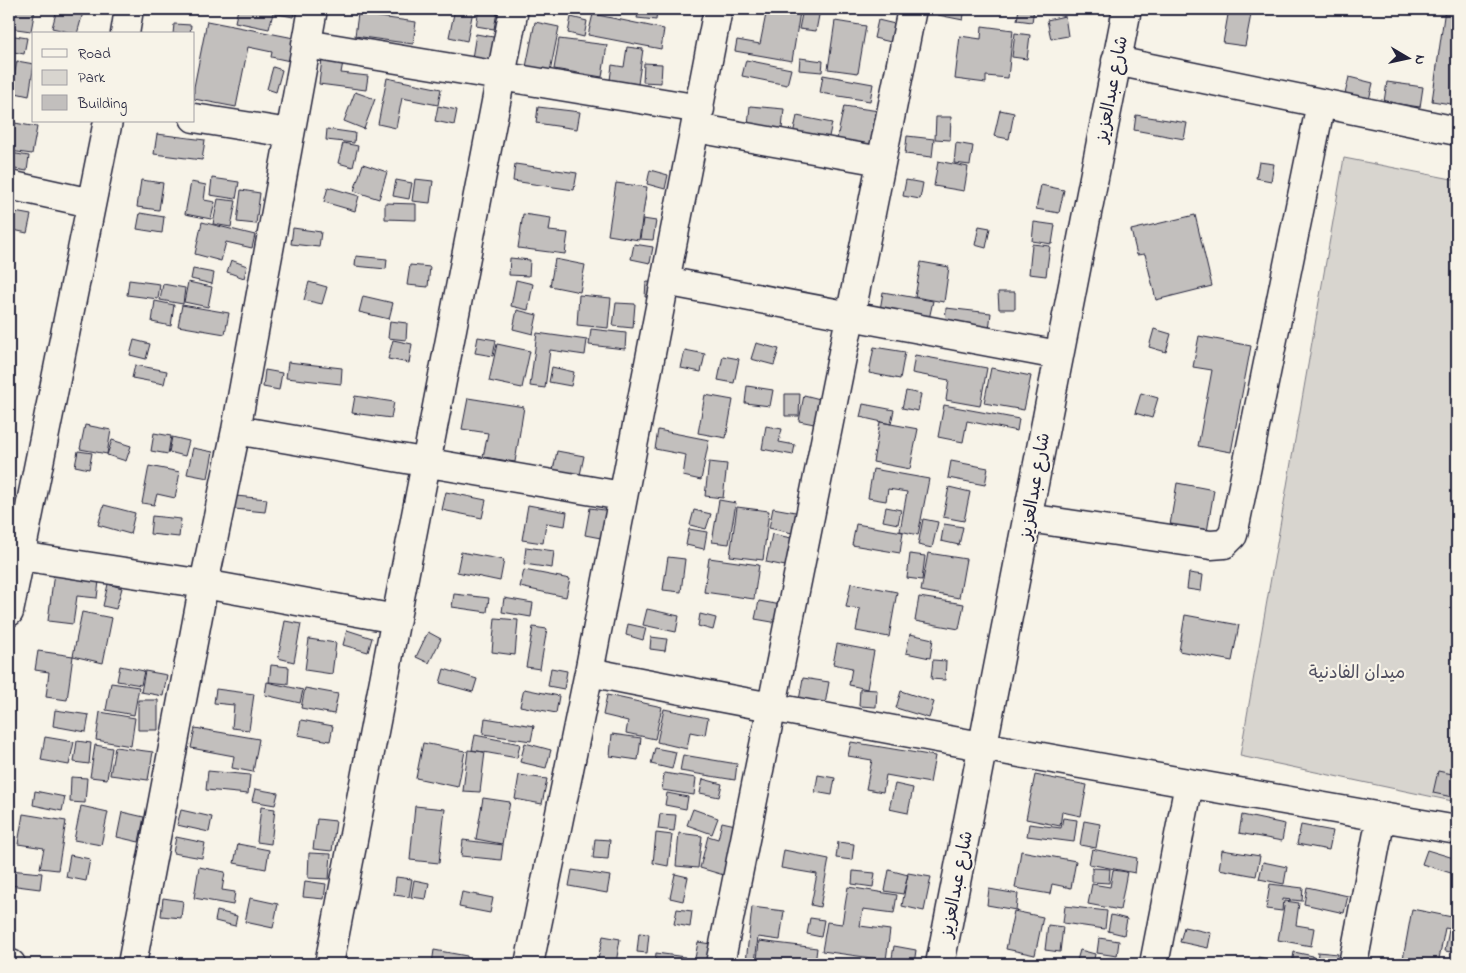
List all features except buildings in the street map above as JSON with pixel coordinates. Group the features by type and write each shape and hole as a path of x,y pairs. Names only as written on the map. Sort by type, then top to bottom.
{"street":[{"path":"125,32 129,9"},
{"path":"132,964 204,584 236,430 313,9"},
{"path":"330,964 396,619 428,464 514,9"},
{"path":"529,964 589,672 718,9"},
{"path":"720,964 912,9"},
{"name":"شارع عبدالعزيز","path":"940,964 1127,9"},
{"path":"306,44 500,76 881,160"},
{"path":"1116,61 1457,130"},
{"path":"1028,518 1211,545 1224,544 1233,535 1321,103"},
{"path":"195,118 289,133"},
{"path":"9,612 108,122"},
{"path":"9,185 91,202"},
{"path":"665,281 1058,355"},
{"path":"236,430 622,496"},
{"path":"20,556 204,584 396,619"},
{"path":"589,672 772,708 984,745 1189,784 1457,830"},
{"path":"1154,964 1189,784"},
{"path":"1353,964 1381,817"}],"green space":[{"name":"ميدان الفادنية","path":"1344,158 1457,180 1457,802 1240,756"}]}
